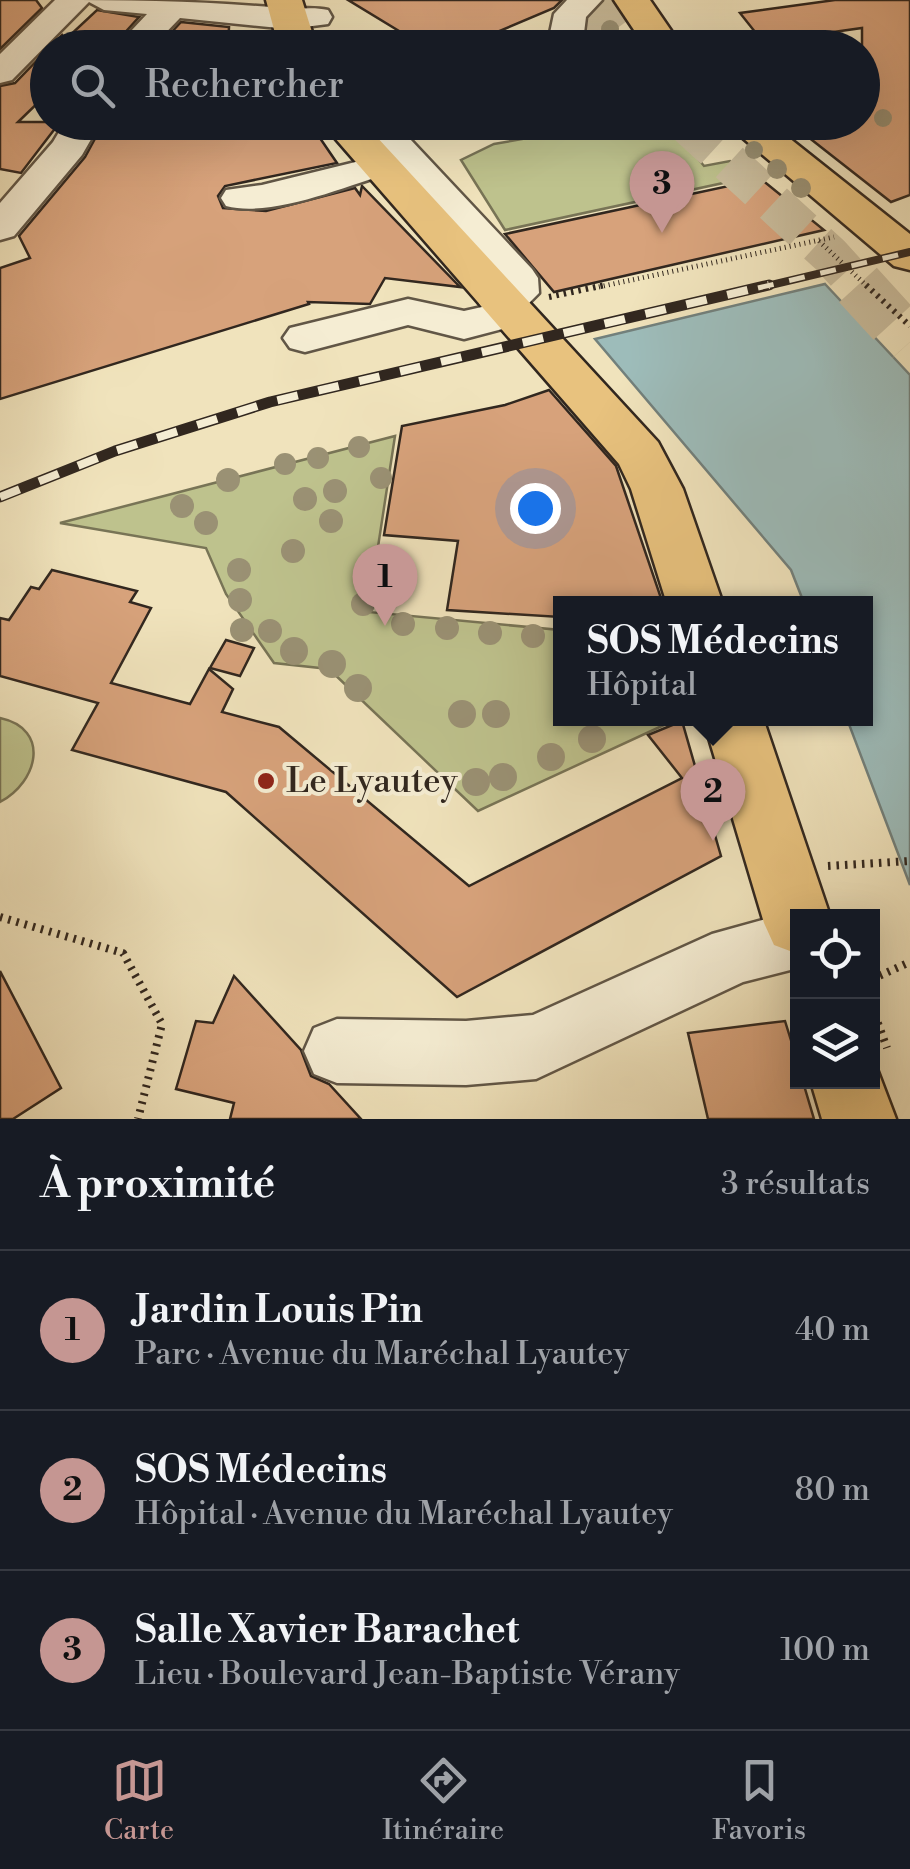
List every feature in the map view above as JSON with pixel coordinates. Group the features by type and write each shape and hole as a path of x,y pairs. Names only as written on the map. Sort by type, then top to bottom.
{"main road":[{"path":"632,0 653,30"},
{"path":"356,140 509,303 640,455 657,489 692,596"},
{"path":"766,140 910,256"},
{"path":"736,726 794,909"},
{"path":"849,1089 859,1119"}],"street":[{"path":"44,30 74,0"},
{"path":"104,0 177,4 304,22"},
{"path":"567,30 570,14 586,0"},
{"path":"150,30 177,4"},
{"path":"0,73 30,43"},
{"path":"8,208 72,140"},
{"path":"305,338 408,312 464,324 509,303 516,278 390,140"},
{"path":"240,198 264,197 378,166"},
{"path":"337,1051 466,1054 536,1047 734,955 790,941"}],"path":[{"path":"509,303 559,298 818,240 910,326"},
{"path":"823,867 910,861"},
{"path":"0,917 123,953 162,1024 138,1119"},
{"path":"880,975 910,962"}],"green space":[{"path":"517,140 683,140 704,166 730,161 751,177 505,230 461,160 494,144"},
{"path":"395,436 368,612 553,629 553,726 662,726 478,811 329,669 274,663 226,594 206,548 60,523"},
{"path":"0,718 27,733 33,757 23,782 0,802"}],"water":[{"path":"825,284 910,375 910,885 850,726 873,726 873,596 801,596 791,570 595,339"}],"building":[{"path":"0,0 36,0 42,8 0,49"},
{"path":"348,0 562,0 554,8 502,30 397,30"},
{"path":"835,0 910,0 910,195 891,202 812,140 880,140 880,30 753,30 740,13"},
{"path":"97,10 139,17 127,30 76,30"},
{"path":"181,22 229,27 229,30 174,30"},
{"path":"30,68 30,110 18,122 30,122 30,140 46,140 21,173 0,169 0,86 15,83"},
{"path":"94,140 321,140 337,163 225,186 218,196 223,208 266,211 355,188 360,195 362,186 460,287 385,278 370,304 308,302 0,399 0,268 30,258 19,236 85,157"},
{"path":"761,179 824,230 554,292 505,234"},
{"path":"549,390 616,466 660,596 553,596 553,617 447,610 458,541 384,535 402,426 505,405"},
{"name":"Le Lyautey","path":"52,570 137,591 130,602 151,608 111,683 190,704 209,669 233,689 222,712 279,727 469,886 682,778 648,735 670,726 683,726 721,856 457,997 226,792 72,750 98,703 0,676 0,618 9,620 31,587 39,589"},
{"path":"226,640 254,648 240,676 210,668"},
{"path":"0,971 61,1088 13,1119 0,1119"},
{"path":"234,976 301,1050 311,1076 329,1084 361,1119 230,1119 234,1103 176,1089 196,1021 213,1023"},
{"path":"785,1021 790,1037 790,1089 805,1089 814,1119 708,1119 688,1033"}],"tunnel":[{"path":"588,0 610,30"},
{"path":"705,140 830,255 860,288"},
{"path":"858,285 910,342"}],"railway":[{"path":"758,288 910,252"},
{"path":"0,497 115,451 270,402 769,285"}],"place":[{"name":"Salle Xavier Barachet","path":"662,233"},
{"name":"Jardin Louis Pin","path":"385,626"},
{"name":"Le Lyautey","path":"266,781"},
{"name":"SOS Médecins","path":"713,841"}]}
